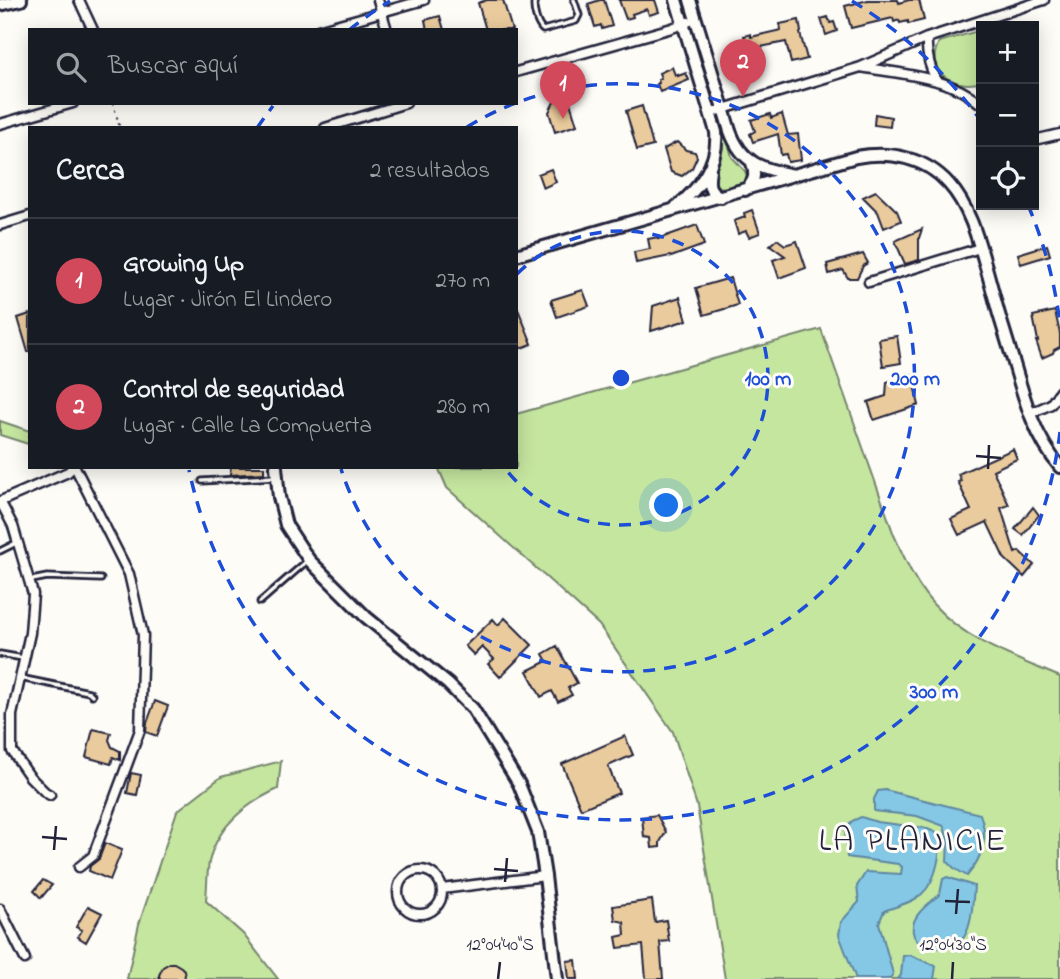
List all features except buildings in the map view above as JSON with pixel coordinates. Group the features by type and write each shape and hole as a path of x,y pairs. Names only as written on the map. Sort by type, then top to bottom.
{"street":[{"path":"0,5 21,0"},
{"path":"79,0 92,28"},
{"path":"378,0 386,28"},
{"path":"676,0 716,132 717,142 709,186 711,191 721,197"},
{"path":"690,0 737,148 752,163 797,175"},
{"path":"710,113 861,67 927,38 1044,0"},
{"path":"324,28 418,1"},
{"path":"518,71 696,19"},
{"path":"927,38 929,67 937,81"},
{"path":"861,67 937,81 958,89 976,101"},
{"path":"0,124 66,105"},
{"path":"332,126 400,105"},
{"path":"1039,139 1060,134"},
{"path":"518,254 835,162 871,154 901,156 915,161 941,176 961,200 980,248 1029,414 1048,452 1060,467"},
{"path":"745,190 754,181 752,163"},
{"path":"671,211 694,191 711,167"},
{"path":"0,225 28,217"},
{"path":"869,282 980,248"},
{"path":"1029,414 1051,404 1060,391"},
{"path":"50,795 30,777 12,751 12,715 30,633 33,594 13,526 0,501 72,469"},
{"path":"75,469 129,574 143,635 140,730 93,856 79,867"},
{"path":"277,472 286,525 309,560 366,617 448,684 474,709 519,784 538,832 556,979"},
{"path":"416,870 430,872 442,889 439,904 427,913 412,913 401,904 398,897 398,889 404,877 416,870"},
{"path":"442,889 545,876"},
{"path":"0,909 25,959"}],"lane":[{"path":"535,0 533,5 543,30 576,21 579,15 574,0"},
{"path":"202,481 277,472"},
{"path":"0,551 18,542"},
{"path":"260,602 309,560"},
{"path":"30,581 47,578 101,579"},
{"path":"0,654 25,659"},
{"path":"20,678 89,692 92,695"}],"path":[{"path":"114,105 119,126"}],"green space":[{"path":"976,31 976,83 952,81 938,70 935,53 939,42"},
{"path":"721,117 732,157 745,171 748,181 726,188 718,187 715,183 715,170 721,151 716,119"},
{"path":"821,329 894,535 922,589 934,605 961,629 1009,656 1060,677 1060,979 725,979 697,806 673,732 599,625 447,488 439,469 518,469 518,413"},
{"path":"0,421 28,430 28,444 0,435"},
{"path":"281,761 278,789 254,802 234,818 213,849 209,862 206,901 243,934 278,979 127,979 139,924 177,811 221,777"}],"water":[{"path":"885,790 980,814 984,831 983,846 977,862 967,876 947,861 948,842 944,826 917,816 874,811 874,799 878,791"},
{"path":"861,817 877,822 925,828 935,832 941,840 937,865 927,888 915,899 884,911 879,923 893,974 889,979 856,979 839,935 841,922 859,902 857,886 866,872 901,874 902,867 898,864 847,857 845,829 852,821"},
{"path":"947,877 974,886 969,925 959,942 950,947 922,945 914,936 916,917 940,894 943,879"},
{"path":"910,955 936,966 934,979 898,979 903,956"}],"place":[{"name":"Control de seguridad","path":"743,97"},
{"name":"Growing Up","path":"563,119"}],"district":[{"name":"LA PLANICIE","path":"913,842"}]}
